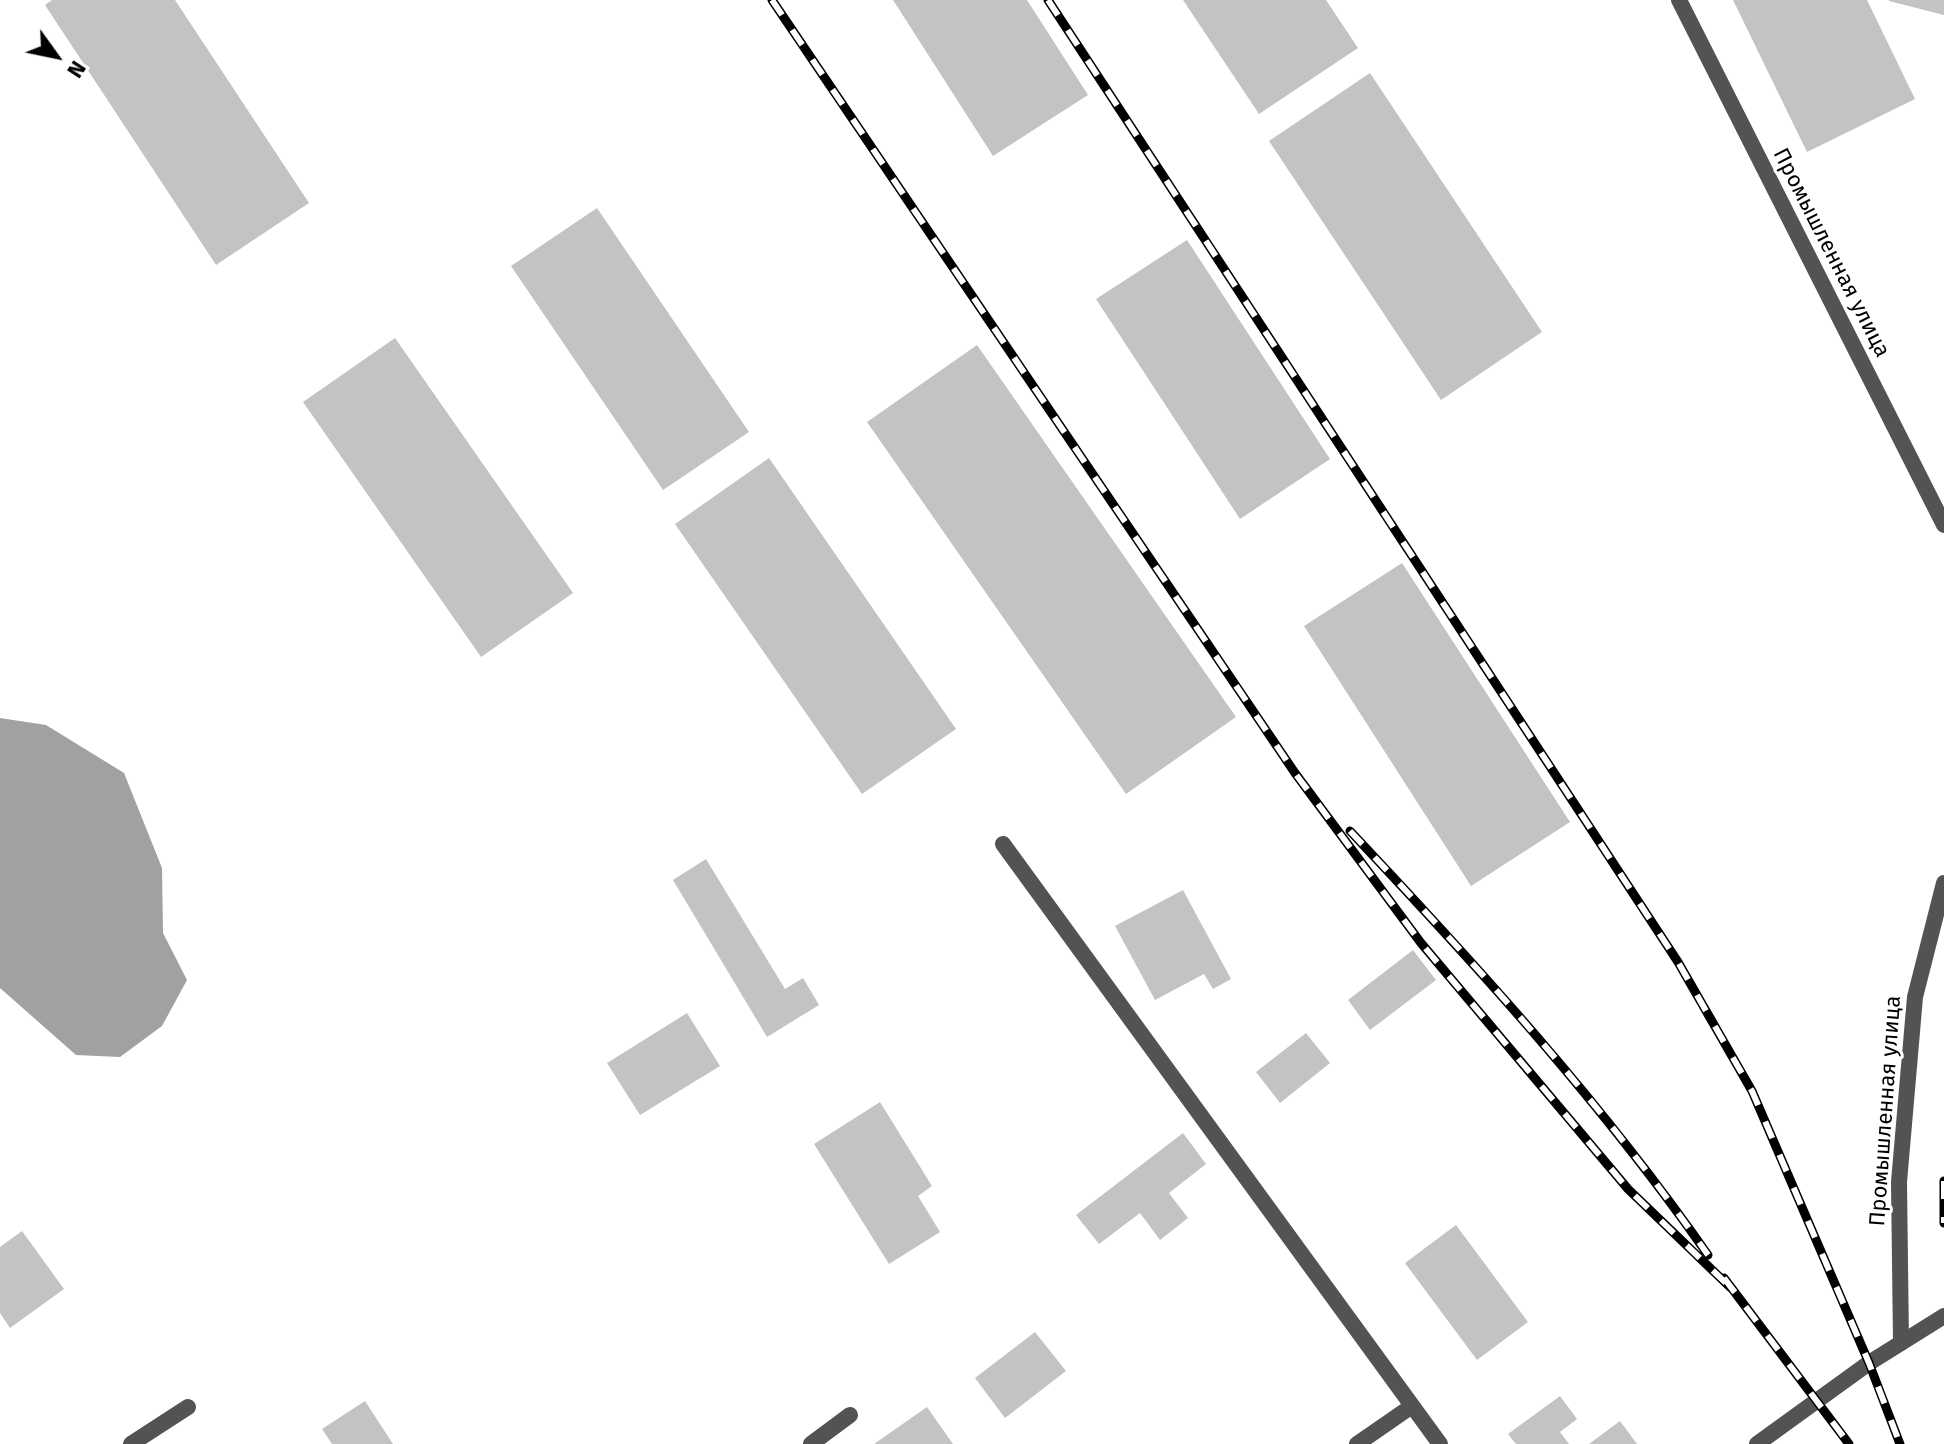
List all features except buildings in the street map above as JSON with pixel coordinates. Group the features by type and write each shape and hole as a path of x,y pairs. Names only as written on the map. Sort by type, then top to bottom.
{"street":[{"name":"Промышленная улица","path":"1679,0 1944,525"},
{"path":"1003,844 1440,1444"},
{"name":"Промышленная улица","path":"1901,1343 1899,1182 1915,997 1944,883"},
{"path":"1757,1444 1944,1316"},
{"path":"1357,1444 1412,1406"},
{"path":"131,1444 188,1407"},
{"path":"811,1444 850,1415"}],"shaded area":[{"path":"0,718 46,725 124,773 162,868 163,933 187,980 162,1026 120,1057 76,1055 0,988"}],"railway":[{"path":"772,0 1295,773 1421,943 1628,1189 1731,1288"},
{"path":"1048,0 1678,962 1752,1091 1869,1363 1900,1444"},
{"path":"1350,831 1445,933 1582,1090 1708,1255"},
{"path":"1944,1181 1944,1223"},
{"path":"1724,1278 1849,1444"}]}
